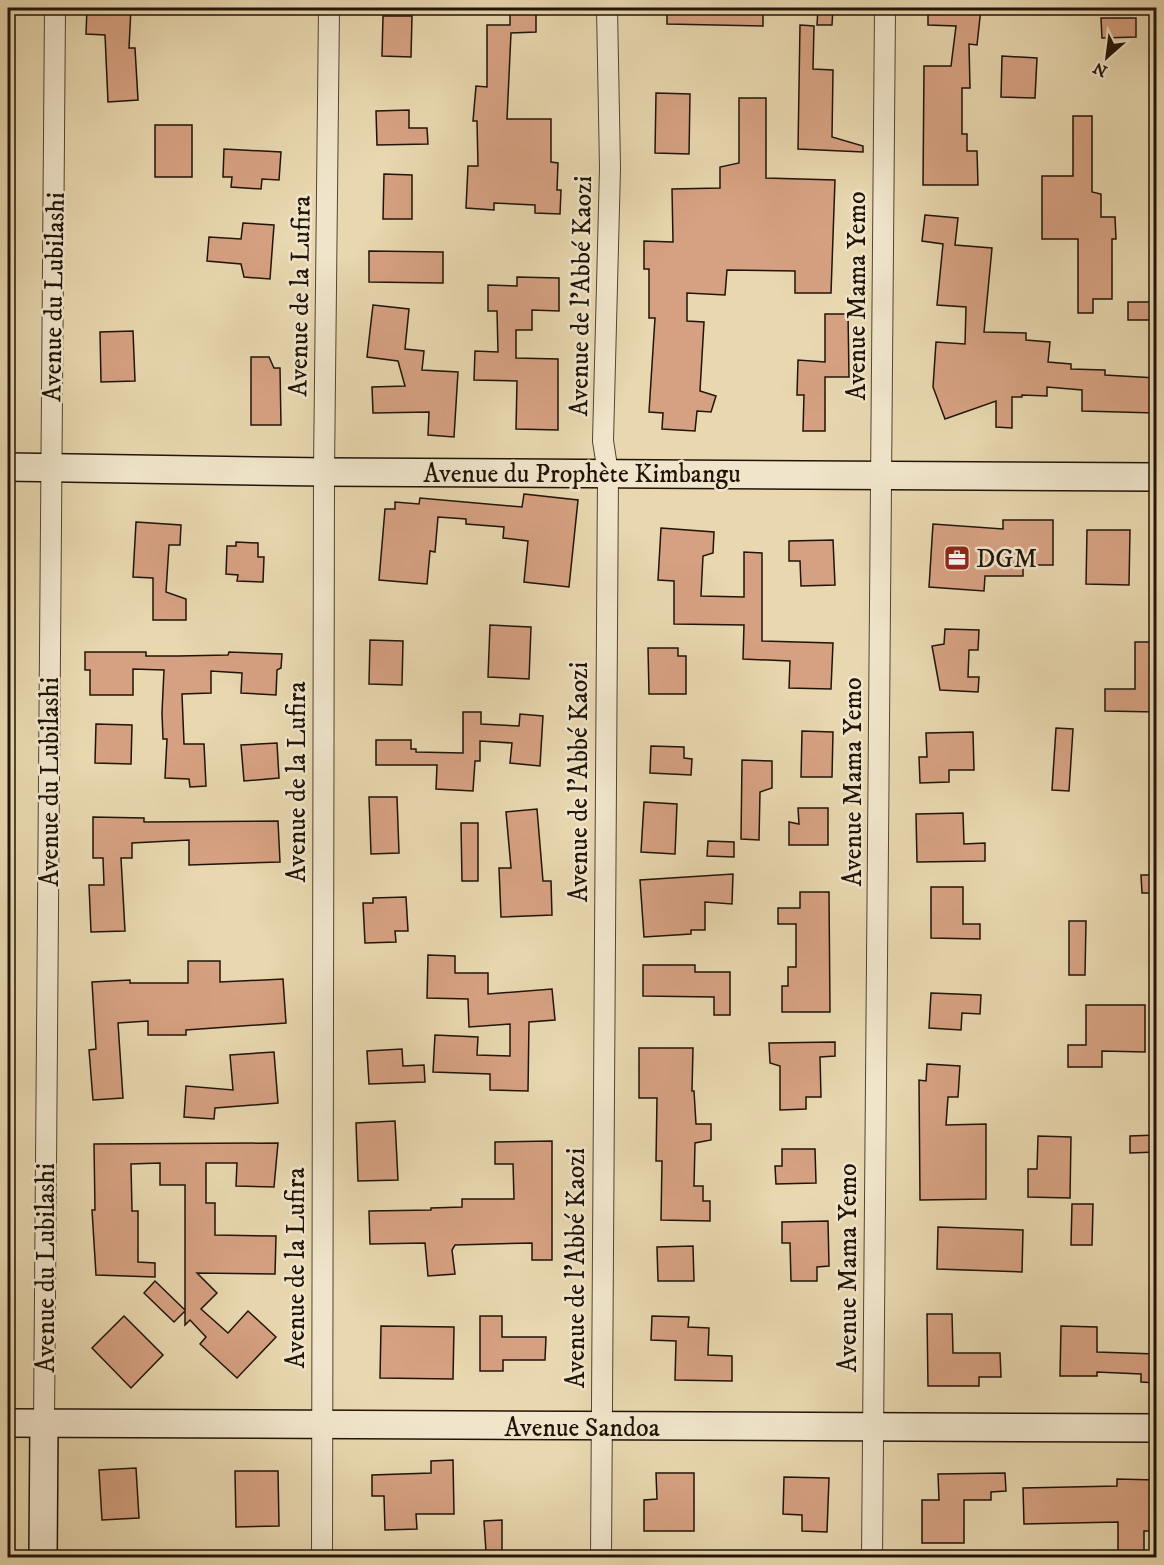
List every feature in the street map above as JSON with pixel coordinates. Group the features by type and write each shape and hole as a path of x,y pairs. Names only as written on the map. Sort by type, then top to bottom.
{"street":[{"name":"Avenue du Lubilashi","path":"43,1557 55,8"},
{"name":"Avenue de la Lufira","path":"322,1557 324,472 329,8"},
{"name":"Avenue de l'Abbé Kaozi","path":"601,1557 600,1427 608,473 603,441 610,168 607,8"},
{"name":"Avenue Mama Yemo","path":"872,1557 885,8"},
{"name":"Avenue du Prophète Kimbangu","path":"8,467 324,472 1156,477"},
{"name":"Avenue Sandoa","path":"8,1423 1156,1428"}],"building":[{"path":"87,8 131,8 129,48 135,48 138,100 108,102 105,35 86,34"},
{"path":"510,8 536,8 536,32 511,33 507,119 551,119 551,162 558,163 557,190 561,190 560,214 535,213 535,205 494,203 494,210 466,208 468,166 478,166 477,121 473,121 476,86 487,87 487,25 510,25"},
{"path":"667,8 763,8 763,26 667,24"},
{"path":"818,8 833,8 832,25 817,25"},
{"path":"928,8 981,8 977,45 969,44 970,88 962,88 962,134 967,134 967,151 977,151 978,185 923,185 924,66 951,66 956,26 928,25"},
{"path":"383,16 412,16 411,57 382,56"},
{"path":"1101,18 1136,18 1136,37 1102,38"},
{"path":"800,25 814,26 813,69 833,70 832,137 863,146 863,152 798,149"},
{"path":"1002,56 1037,58 1035,98 1001,97"},
{"path":"656,93 690,94 689,154 655,153"},
{"path":"739,98 766,98 766,178 835,180 831,293 795,293 795,271 727,270 725,295 687,293 687,321 704,322 700,391 716,396 711,412 697,411 695,431 662,429 663,413 649,412 655,318 649,318 649,269 644,269 644,241 673,242 672,189 720,188 720,167 739,163"},
{"path":"409,110 409,128 427,128 428,144 377,145 376,111"},
{"path":"1073,116 1092,116 1092,192 1101,194 1101,217 1115,217 1116,239 1112,239 1112,299 1093,299 1093,313 1078,313 1078,239 1042,239 1042,176 1073,176"},
{"path":"155,125 192,125 192,177 155,177"},
{"path":"224,149 281,152 279,180 262,179 261,189 231,187 232,177 223,177"},
{"path":"384,174 412,175 412,219 383,219"},
{"path":"925,215 958,218 955,245 992,248 984,332 1026,333 1026,340 1050,342 1048,362 1071,364 1071,369 1105,370 1105,375 1156,378 1156,413 1082,411 1082,390 1047,387 1047,396 1012,397 1012,428 996,427 996,401 945,419 933,387 936,342 965,344 966,307 937,305 943,244 922,241"},
{"path":"243,223 274,225 270,279 244,277 241,264 207,261 209,237 241,239"},
{"path":"369,251 443,252 443,283 369,282"},
{"path":"517,277 559,278 559,311 532,310 532,330 516,330 516,358 558,359 558,430 516,429 517,381 474,380 475,351 498,352 497,311 488,311 488,285 517,286"},
{"path":"1128,302 1156,302 1156,320 1128,320"},
{"path":"373,305 409,309 405,349 424,351 422,370 458,372 454,437 428,435 429,412 373,413 372,387 405,386 398,361 367,357"},
{"path":"825,314 848,314 849,377 825,377 825,431 803,431 804,395 797,395 798,360 825,362"},
{"path":"133,331 135,381 101,382 100,332"},
{"path":"251,357 269,357 274,368 280,368 281,425 251,425"},
{"path":"524,494 578,500 569,587 524,582 528,541 503,538 504,527 466,524 466,519 438,517 435,552 430,551 427,584 379,580 385,509 395,509 395,502 419,504 420,498 522,507"},
{"path":"1003,520 1053,520 1053,565 1023,565 1023,576 985,576 984,591 929,587 933,524 1003,529"},
{"path":"136,522 181,525 180,545 169,545 166,592 186,599 186,620 153,620 153,578 133,577"},
{"path":"661,528 714,532 713,553 703,556 701,596 744,597 744,552 762,553 762,641 833,643 831,689 789,688 790,661 743,659 744,625 674,624 674,581 658,580"},
{"path":"1087,530 1130,530 1129,585 1086,584"},
{"path":"833,540 835,585 801,586 800,561 789,561 789,541"},
{"path":"236,542 258,543 258,557 264,557 263,582 237,581 238,575 226,574 227,546 236,546"},
{"path":"490,625 531,627 529,679 488,677"},
{"path":"945,629 979,630 978,650 969,650 968,677 979,677 978,692 940,690 932,646 944,644"},
{"path":"370,640 403,641 402,685 369,684"},
{"path":"1135,642 1156,642 1156,712 1105,711 1105,689 1135,689"},
{"path":"648,648 678,648 678,656 686,656 686,694 649,694"},
{"path":"85,652 146,652 146,656 228,655 229,652 282,654 281,668 277,670 276,695 241,693 242,673 211,671 211,693 182,694 184,744 204,744 206,786 190,787 189,779 165,778 167,739 163,739 162,713 164,670 133,669 133,695 90,695 90,670 85,670"},
{"path":"463,712 481,712 481,724 519,726 520,714 543,716 540,766 510,763 512,743 480,741 480,761 475,761 473,791 436,789 437,765 376,765 376,740 411,740 411,749 416,749 416,752 463,753"},
{"path":"96,724 132,725 131,764 95,763"},
{"path":"1056,728 1073,729 1069,791 1052,790"},
{"path":"802,731 833,732 832,777 801,777"},
{"path":"973,732 974,770 949,770 949,782 920,783 919,757 927,757 926,733"},
{"path":"277,743 279,778 244,781 241,745"},
{"path":"651,746 684,747 684,758 692,759 691,775 650,773"},
{"path":"742,760 772,761 772,788 760,792 759,840 741,839"},
{"path":"369,797 397,797 399,853 371,854"},
{"path":"644,802 677,804 675,854 641,852"},
{"path":"798,808 828,808 828,845 789,845 789,822 799,824"},
{"path":"537,809 543,881 551,881 552,915 501,917 499,868 511,868 506,812"},
{"path":"963,813 964,844 985,843 985,861 917,862 916,814"},
{"path":"93,817 144,818 144,822 278,821 280,862 189,865 189,840 132,843 132,858 121,858 125,931 91,932 89,885 104,885 103,858 93,858"},
{"path":"461,823 478,823 478,881 462,881"},
{"path":"708,841 734,842 734,857 707,856"},
{"path":"733,874 732,904 705,902 705,930 691,930 691,934 644,937 640,880"},
{"path":"1141,875 1156,875 1156,893 1142,893"},
{"path":"931,887 963,887 963,924 980,924 980,939 931,938"},
{"path":"800,892 829,892 830,1012 782,1012 782,986 788,986 788,967 796,967 796,924 778,924 778,908 800,908"},
{"path":"406,897 408,931 395,931 396,942 365,943 363,903 373,903 373,898"},
{"path":"1069,921 1086,921 1085,975 1069,975"},
{"path":"428,955 455,956 455,973 488,973 488,994 552,989 555,1020 529,1022 528,1091 490,1090 490,1074 433,1072 435,1035 478,1037 477,1055 510,1056 510,1024 469,1027 468,999 427,998"},
{"path":"188,961 220,961 220,982 283,979 286,1023 186,1030 186,1035 148,1035 148,1021 118,1023 123,1098 93,1100 89,1050 96,1049 92,982 130,980 130,983 188,983"},
{"path":"643,965 695,965 695,972 730,972 730,1015 714,1015 714,997 643,996"},
{"path":"931,993 981,995 980,1014 962,1013 961,1030 929,1028"},
{"path":"1086,1005 1145,1005 1145,1052 1102,1051 1102,1067 1068,1067 1068,1045 1086,1045"},
{"path":"835,1042 835,1056 820,1057 821,1097 806,1097 806,1109 780,1110 780,1066 770,1063 769,1043"},
{"path":"639,1048 693,1048 692,1091 694,1091 696,1124 711,1124 711,1140 695,1143 694,1186 703,1186 703,1201 710,1201 710,1221 661,1220 662,1161 656,1161 657,1098 639,1098"},
{"path":"402,1049 403,1066 424,1065 425,1082 369,1084 367,1051"},
{"path":"274,1052 278,1103 215,1108 214,1119 184,1117 186,1086 233,1090 230,1055"},
{"path":"927,1064 960,1066 958,1097 948,1097 946,1125 986,1124 986,1199 920,1200 919,1080 926,1081"},
{"path":"395,1121 398,1180 358,1181 356,1123"},
{"path":"1156,1135 1156,1152 1130,1153 1130,1136"},
{"path":"1038,1136 1071,1137 1070,1198 1028,1197 1028,1169 1037,1169"},
{"path":"552,1141 552,1260 532,1260 532,1243 455,1245 452,1250 455,1274 428,1276 425,1243 370,1244 369,1211 462,1207 462,1199 514,1199 513,1164 495,1164 495,1142"},
{"path":"278,1143 274,1187 236,1186 237,1163 206,1163 206,1203 215,1203 215,1235 276,1236 275,1274 197,1273 217,1293 201,1309 228,1333 248,1311 276,1337 237,1378 200,1344 206,1337 190,1320 185,1325 185,1311 174,1322 144,1293 155,1281 185,1310 185,1185 160,1185 160,1163 131,1164 132,1211 138,1211 138,1262 155,1263 155,1277 96,1275 92,1210 95,1210 94,1144"},
{"path":"782,1149 815,1149 816,1183 776,1184 775,1166 782,1166"},
{"path":"1072,1204 1093,1204 1092,1245 1071,1245"},
{"path":"828,1221 829,1266 817,1267 817,1281 791,1281 790,1243 782,1243 782,1222"},
{"path":"938,1227 1023,1230 1022,1272 937,1269"},
{"path":"693,1246 694,1281 658,1281 657,1247"},
{"path":"927,1314 952,1314 953,1353 1000,1353 1001,1377 979,1377 979,1386 928,1386"},
{"path":"124,1316 163,1355 131,1388 92,1348"},
{"path":"480,1316 502,1316 502,1337 546,1337 545,1360 503,1360 503,1371 480,1371"},
{"path":"652,1316 689,1317 688,1327 709,1328 708,1355 732,1356 732,1381 675,1380 676,1341 651,1340"},
{"path":"381,1326 454,1327 453,1379 380,1378"},
{"path":"1061,1326 1097,1327 1097,1352 1156,1354 1156,1383 1141,1382 1141,1374 1097,1372 1097,1376 1060,1376"},
{"path":"453,1460 454,1514 416,1514 417,1529 385,1530 384,1496 372,1496 372,1475 431,1473 431,1461"},
{"path":"136,1468 139,1518 102,1520 99,1470"},
{"path":"235,1471 278,1471 279,1526 236,1527"},
{"path":"656,1473 694,1473 694,1531 644,1531 644,1500 657,1499"},
{"path":"1005,1473 1006,1491 991,1492 991,1500 964,1500 964,1543 922,1543 922,1500 939,1500 938,1474"},
{"path":"784,1477 829,1478 827,1532 802,1531 802,1515 783,1514"},
{"path":"1117,1479 1156,1480 1156,1531 1144,1531 1144,1557 1118,1557 1118,1522 1024,1524 1023,1488 1117,1486"},
{"path":"502,1520 502,1551 486,1552 484,1521"}],"place":[{"name":"DGM","path":"957,558"}]}
